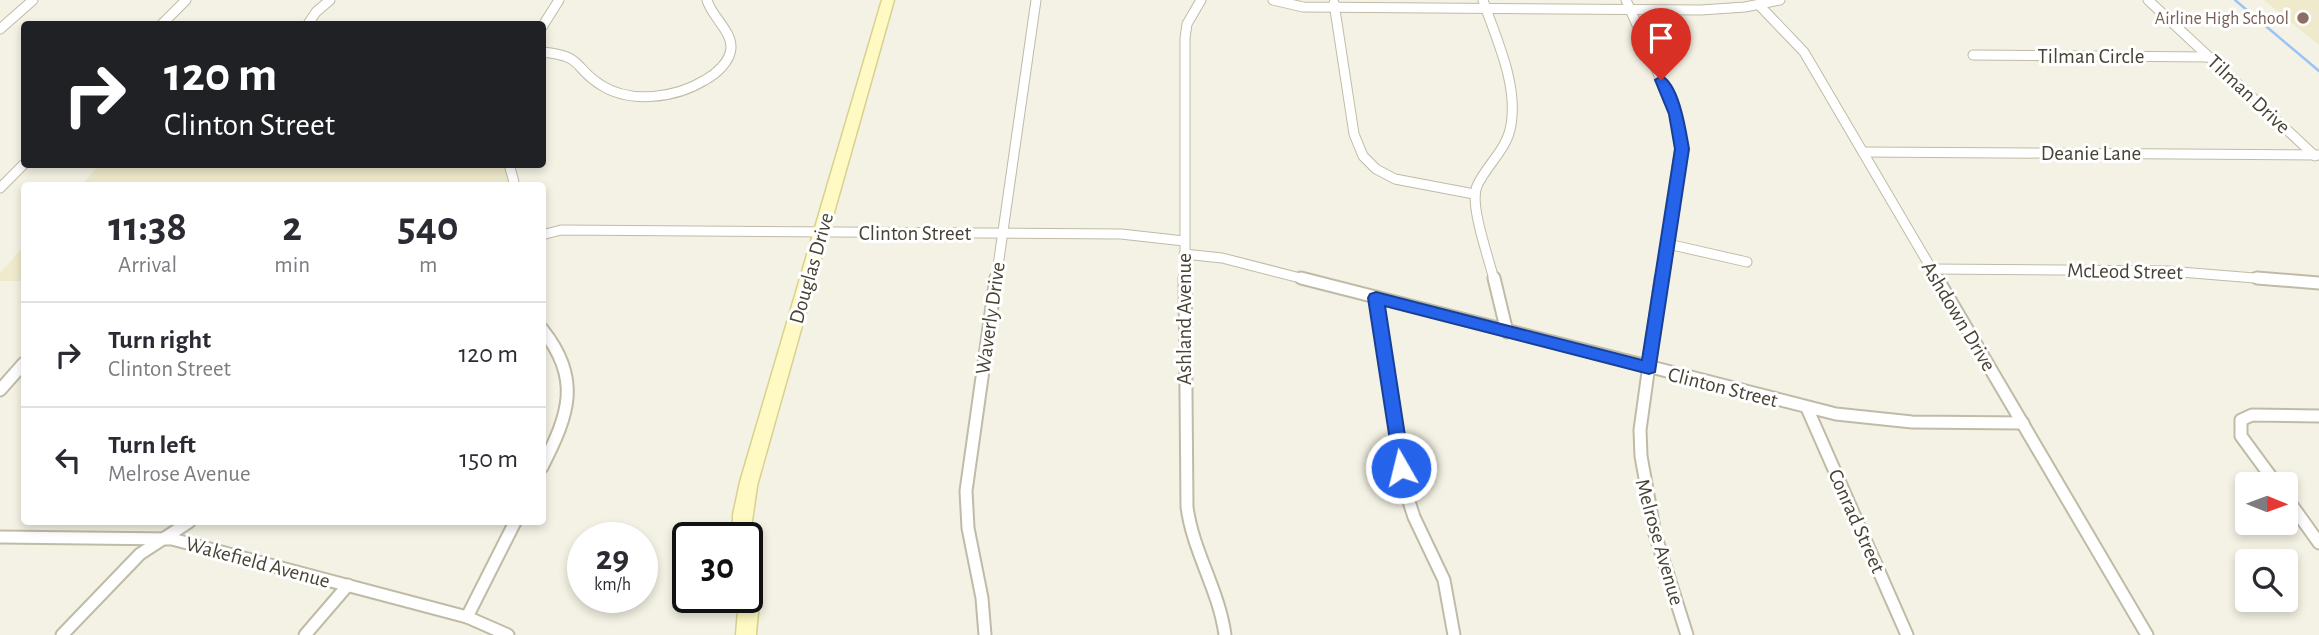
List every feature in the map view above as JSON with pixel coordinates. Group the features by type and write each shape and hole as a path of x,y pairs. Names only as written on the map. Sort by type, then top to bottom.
{"street":[{"path":"0,29 33,0"},
{"path":"165,21 186,0"},
{"path":"310,21 330,0"},
{"path":"546,21 559,0"},
{"path":"546,53 574,57 604,88 620,94 655,96 685,89 719,70 731,49 728,36 708,10 707,0"},
{"name":"Douglas Drive","path":"742,522 749,482 888,0"},
{"name":"Waverly Drive","path":"985,635 984,604 968,541 964,507 1036,0"},
{"name":"Ashland Avenue","path":"1200,0 1190,18 1185,38 1187,513 1195,545 1215,587 1226,635"},
{"path":"1273,0 1295,6 1628,5 1716,9 1780,0"},
{"name":"Tilman Drive","path":"2148,0 2317,156"},
{"path":"1334,4 1354,134 1363,156 1376,169 1395,179 1474,194"},
{"path":"1484,4 1512,96 1514,113 1504,146 1474,194 1507,332"},
{"name":"Melrose Avenue","path":"1628,5 1676,114 1681,139 1640,430 1640,469 1649,514 1687,635"},
{"name":"Ashdown Drive","path":"1759,5 1804,51 2147,635"},
{"name":"Tilman Circle","path":"1973,55 2209,57"},
{"name":"Deanie Lane","path":"1863,152 2317,156"},
{"path":"0,188 21,167"},
{"name":"Clinton Street","path":"546,227 561,230 1121,234 1184,241"},
{"name":"Clinton Street","path":"546,234 561,230"},
{"path":"1668,244 1747,262"},
{"name":"Clinton Street","path":"1184,254 1222,258 1807,408 1872,419 2023,423"},
{"name":"McLeod Street","path":"1931,270 2168,271 2319,283"},
{"path":"1376,298 1404,486 1414,517 1444,580 1454,635"},
{"path":"546,334 556,345 567,366 570,391 564,420 546,458"},
{"path":"0,390 21,366"},
{"name":"Conrad Street","path":"1807,408 1907,635"},
{"path":"2267,472 2241,436 2241,420 2252,415 2319,416"},
{"path":"2298,513 2319,542"},
{"path":"62,635 140,554 184,525"},
{"path":"467,617 513,525"},
{"name":"Wakefield Avenue","path":"0,537 162,539 192,544 467,617 508,635"},
{"path":"305,635 348,585"},
{"path":"746,635 748,613"}],"shaded area":[{"name":"Airline High School","path":"2264,0 2319,0 2319,45 2309,37"},
{"path":"97,168 510,168 514,182 84,182"},
{"path":"21,249 21,281 0,281 0,273"}],"waterway":[{"path":"2235,0 2319,71"}],"place":[{"name":"Airline High School","path":"2303,18"}],"route":[{"path":"1401,468 1376,298 1649,368 1682,149 1676,114 1661,80"}]}
